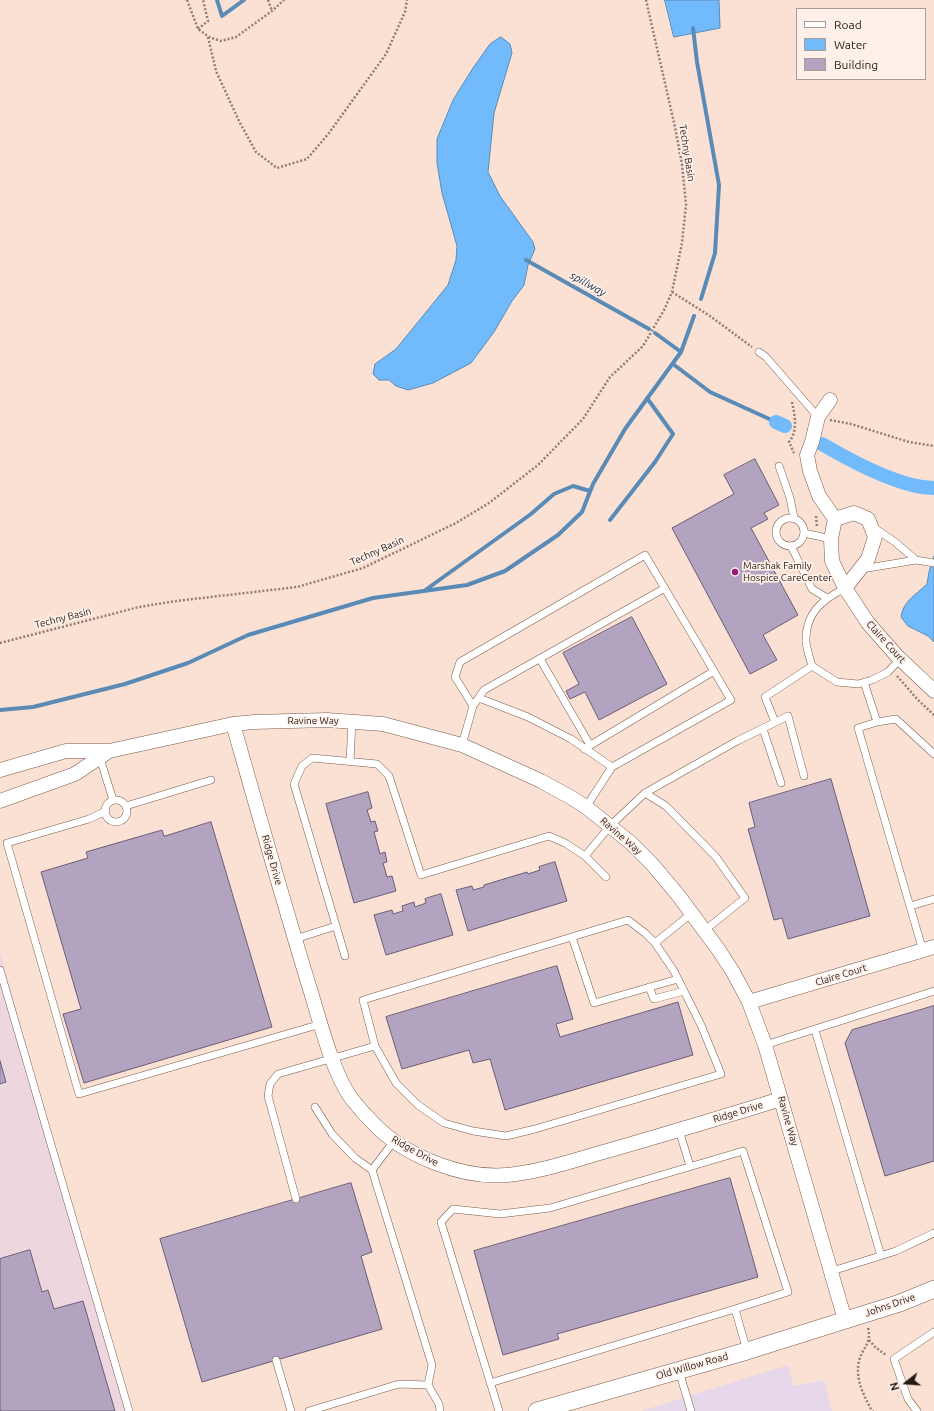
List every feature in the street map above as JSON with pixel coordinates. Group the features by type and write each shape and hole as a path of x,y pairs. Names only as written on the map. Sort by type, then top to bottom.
{"street":[{"path":"830,400 818,418 807,455 810,471 819,496 835,519 854,513 868,519 875,537 868,559 845,588"},
{"name":"Claire Court","path":"835,519 831,539 832,561 845,588 895,664 934,690"},
{"name":"Ravine Way","path":"0,801 75,774 104,755 232,724 282,721 352,721 383,724 462,745 541,781 586,807 631,843 652,864 705,930 733,972 749,1002 765,1045 846,1320"},
{"name":"Ridge Drive","path":"232,724 295,939 332,1058 340,1078 350,1096 374,1124 394,1141 432,1162 466,1174 505,1175 544,1169 781,1099"},
{"name":"Ravine Way","path":"0,770 66,751 104,755"},
{"name":"Claire Court","path":"749,1002 928,949"},
{"name":"Johns Drive","path":"846,1320 900,1303 934,1289"},
{"name":"Old Willow Road","path":"537,1411 570,1406 679,1370 846,1320"}],"lane":[{"path":"759,352 766,357 818,418"},
{"path":"779,466 790,498 794,518 802,524 804,533 800,542 792,546 782,543 777,536 776,531 784,519 794,518"},
{"path":"871,526 895,542 916,560"},
{"path":"804,533 831,539"},
{"path":"792,546 812,589 827,598"},
{"path":"474,706 455,677 460,662 645,555 732,700 612,767 586,807"},
{"path":"860,569 916,560 934,563"},
{"path":"462,745 474,706 484,690 665,588"},
{"path":"845,588 827,598 814,610 808,624 806,642 812,666 837,682 858,684 888,672 895,664"},
{"path":"540,659 587,747"},
{"path":"775,722 765,697 812,666"},
{"path":"587,747 714,671"},
{"path":"864,682 877,722"},
{"path":"479,698 528,717 587,747 612,767"},
{"path":"585,856 610,826 645,793 737,741 788,716 804,776"},
{"path":"928,949 910,906 858,728 877,722 896,719 934,754"},
{"path":"350,762 352,721"},
{"path":"763,729 780,783"},
{"path":"104,755 114,800"},
{"path":"345,956 294,784 302,766 312,758 377,764 390,776 421,875 549,836 565,843 585,856 606,877"},
{"path":"126,806 211,780"},
{"path":"645,793 666,806 716,857 745,898 705,930"},
{"path":"114,800 123,802 126,806 127,810 124,819 115,822 110,820 107,816 106,807 114,800"},
{"path":"106,811 89,819 6,843 79,1094 321,1024"},
{"path":"910,906 934,899"},
{"path":"655,943 692,914"},
{"path":"628,920 645,933 655,943 678,979 701,1025 722,1074 535,1129 506,1136 473,1131 444,1123 418,1105 396,1083 375,1046 363,1000 572,937 628,920"},
{"path":"295,939 336,926"},
{"path":"572,937 594,1003 678,979"},
{"path":"0,970 129,1411"},
{"path":"649,987 654,1000 684,991"},
{"path":"765,1045 934,991"},
{"path":"815,1030 882,1256"},
{"path":"296,1199 268,1096 270,1084 278,1074 375,1046"},
{"path":"315,1107 332,1134 355,1158 372,1170 432,1365 428,1385 439,1404 440,1411"},
{"path":"679,1130 690,1166"},
{"path":"372,1170 394,1141"},
{"path":"490,1383 788,1292 743,1151 550,1208 500,1214 453,1209 441,1222 490,1383 499,1411"},
{"path":"832,1270 896,1251 934,1233"},
{"path":"735,1309 747,1350"},
{"path":"917,1411 908,1399 894,1359 934,1332"},
{"path":"276,1360 291,1411"},
{"path":"679,1370 690,1411"},
{"path":"308,1411 399,1384 428,1385"}],"path":[{"path":"187,0 198,29 208,36 221,41 236,37 272,11 284,0"},
{"path":"198,29 208,21 203,0"},
{"path":"268,0 272,11"},
{"path":"208,36 216,71 239,121 256,152 277,168 307,160 329,133 386,54 405,12 407,0"},
{"name":"Techny Basin","path":"0,643 139,607 297,586 363,568 456,523 489,503 538,465 583,419 610,376 643,346 664,310 672,292 682,243 686,205 682,164 675,127 646,0"},
{"path":"672,292 710,316 759,352"},
{"path":"789,442 794,436 795,427 794,408 790,396"},
{"path":"818,418 851,424 909,442 934,446"},
{"path":"895,664 918,700 934,715"},
{"path":"867,1325 870,1334 868,1345 859,1359 857,1374 863,1394 873,1411"},
{"path":"868,1340 888,1356"}],"shaded area":[{"path":"0,951 129,1411 0,1411"},
{"path":"788,1365 794,1386 824,1380 832,1411 641,1411"}],"water":[{"path":"665,0 719,0 720,28 674,37"},
{"path":"501,37 510,44 512,53 494,113 488,172 500,196 533,242 535,249 528,265 524,285 512,301 494,332 471,363 433,383 408,390 396,386 389,380 379,380 373,374 375,364 396,349 448,285 456,260 457,246 442,193 437,163 437,139 453,100 473,68 490,44"},
{"path":"934,556 934,642 928,636 908,626 901,617 902,611 907,602 927,584"}],"building":[{"name":"Marshak Family Hospice CareCenter","path":"755,459 779,505 764,513 768,519 751,528 798,615 763,635 777,660 750,674 672,528 734,494 724,475"},
{"path":"632,617 667,684 599,720 585,692 570,699 566,691 579,684 563,653"},
{"path":"831,779 870,916 788,939 782,918 774,920 748,829 755,827 749,803"},
{"path":"368,792 372,808 367,810 371,822 375,821 378,831 374,832 380,854 385,852 387,862 383,863 387,877 392,876 396,891 354,903 326,804"},
{"path":"211,822 272,1027 84,1083 63,1014 81,1009 41,872 88,858 86,852 162,830 164,836"},
{"path":"555,862 567,901 468,931 456,890 472,886 473,890 484,887 484,885 527,872 528,874 540,870 539,867"},
{"path":"441,894 453,935 386,955 374,915 392,910 393,914 403,911 402,906 414,902 415,907 426,903 425,899"},
{"path":"557,966 573,1019 556,1024 560,1037 678,1002 693,1055 505,1110 490,1059 473,1063 469,1050 402,1069 386,1017"},
{"path":"934,1006 934,1161 885,1176 845,1043 852,1030"},
{"path":"0,1061 6,1082 0,1084"},
{"path":"730,1178 758,1277 557,1334 559,1339 503,1355 474,1251"},
{"path":"351,1183 372,1252 361,1256 382,1329 202,1382 160,1239"},
{"path":"30,1250 42,1292 48,1290 54,1309 83,1301 115,1411 0,1411 0,1259"}],"waterway":[{"path":"217,0 222,16 244,0"},
{"path":"693,28 697,62 719,185 715,253 701,299"},
{"name":"spillway","path":"526,260 649,329"},
{"path":"0,710 33,707 125,684 188,663 248,635 373,598 467,585 505,571 558,535 582,512 593,484 625,429 681,352 694,316"},
{"path":"655,333 681,352"},
{"path":"673,364 710,392 776,422"},
{"path":"610,520 655,462 673,434 647,398"},
{"path":"776,422 785,426"},
{"path":"822,444 891,479 906,484 934,488"},
{"path":"424,591 531,514 554,494 573,486 590,491"}],"place":[{"name":"Marshak Family Hospice CareCenter","path":"735,572"}]}
